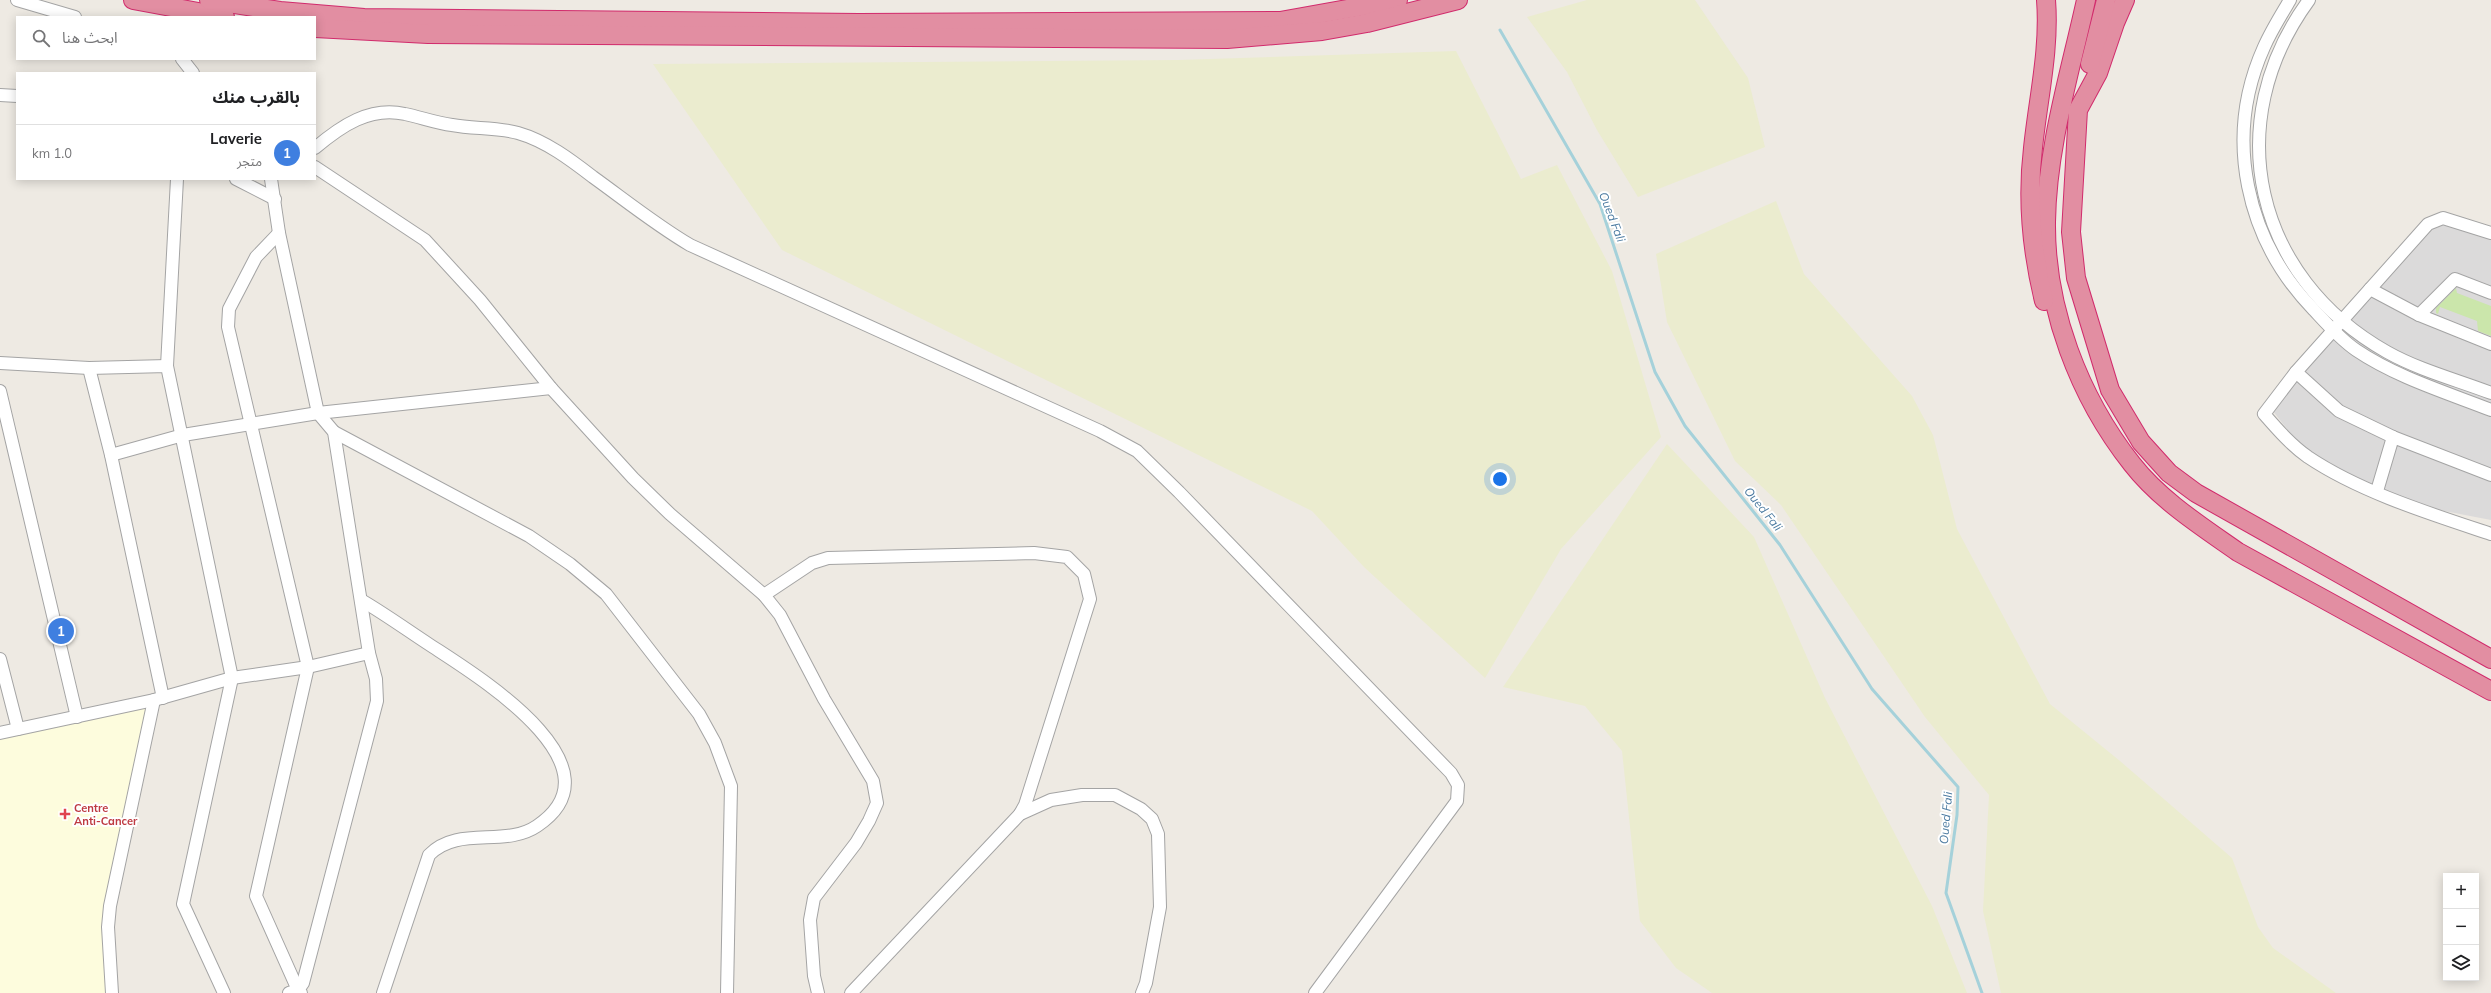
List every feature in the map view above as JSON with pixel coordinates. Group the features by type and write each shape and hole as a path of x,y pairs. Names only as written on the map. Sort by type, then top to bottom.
{"highway":[{"path":"133,0 220,16"},
{"path":"209,0 280,11 364,18 882,24 1280,21 1398,0"},
{"path":"316,28 436,34 1227,39 1322,31 1367,23 1458,0"},
{"path":"2046,0 2046,35 2032,150 2032,222 2037,271 2051,326 2062,355 2083,384"},
{"path":"2086,0 2061,111 2046,223 2052,285 2065,339 2092,403 2132,464 2156,489 2194,521 2238,552 2491,691"},
{"path":"2106,0 2078,110 2071,232 2076,278 2110,390 2141,442 2169,473 2196,493 2491,659"},
{"path":"2078,110 2098,73 2115,23 2125,0"},
{"path":"316,39 355,37 385,31"}],"street":[{"path":"17,0 72,16"},
{"path":"2290,0 2264,48 2254,74 2246,107 2244,142 2245,171 2260,228 2275,260 2303,298 2334,331 2354,349 2378,364 2491,410"},
{"path":"2309,0 2279,51 2265,92 2261,115 2258,160 2265,202 2283,249 2300,275 2342,321 2387,353 2491,393"},
{"path":"183,60 192,72"},
{"path":"0,95 16,96"},
{"path":"316,147 331,134 361,116 381,112 403,114 452,125 518,133 541,142 573,162 668,232 690,245 1100,430 1137,451 1216,530 1451,773 1458,785 1456,801 1315,993"},
{"path":"316,168 425,240 480,300 551,388 633,478 664,509 764,595 780,615 824,699 873,781 876,803 869,821 856,843 814,898 810,920 818,993"},
{"path":"176,180 167,366 183,435 232,678 183,904 224,993"},
{"path":"238,180 275,199"},
{"path":"271,180 279,233 318,413 334,432 529,536 570,564 606,594 699,714 715,743 730,786 732,815 727,993"},
{"path":"2491,233 2449,219 2432,221 2296,372 2264,414 2283,436 2308,456 2360,487 2377,491 2491,534"},
{"path":"279,233 256,257 229,309 228,327 308,667 256,896 296,992 303,983 377,701 376,680 369,653 334,432"},
{"path":"2419,315 2455,280 2491,293"},
{"path":"2370,289 2419,315 2491,344"},
{"path":"0,362 89,368 167,366"},
{"path":"89,368 111,455 159,699 110,906 108,927 112,993"},
{"path":"2296,372 2339,411 2393,437 2491,475"},
{"path":"111,455 183,435 251,426 318,413 551,388"},
{"path":"0,391 77,717"},
{"path":"2377,491 2393,437"},
{"path":"764,595 812,563 828,558 1034,553 1067,557 1084,574 1090,599 1025,805 1020,814 851,993"},
{"path":"361,600 479,677 518,707 545,737 564,772 564,787 561,798 551,814 536,827 522,833 445,842 429,855 383,993"},
{"path":"0,733 159,699 232,678 308,667 369,653"},
{"path":"0,659 18,729"},
{"path":"1020,814 1052,800 1082,795 1115,795 1141,809 1152,819 1158,834 1160,907 1146,983 1142,993"}],"shaded area":[{"path":"1587,0 1695,0 1748,78 1765,147 1638,197 1597,130 1567,72 1527,17"},
{"path":"1456,51 1521,179 1557,165 1612,271 1661,437 1561,549 1485,678 1364,567 1312,511 782,250 653,64 1178,60"},
{"path":"1776,201 1804,274 1912,396 1933,435 1957,529 2050,704 2120,761 2232,858 2258,927 2273,948 2336,993 2001,993 1983,911 1989,795 1925,717 1781,505 1735,461 1667,322 1656,254"},
{"path":"2437,219 2491,235 2491,520 2403,503 2308,456 2269,406"},
{"path":"1667,444 1754,537 1825,698 1932,906 1967,993 1712,993 1676,968 1640,921 1622,751 1585,706 1503,687"},
{"name":"Centre Anti-Cancer","path":"155,701 113,891 112,993 0,993 0,736"}],"green space":[{"path":"2456,288 2457,293 2491,306 2491,336 2478,331 2477,321 2440,307 2438,314 2436,313 2436,308"}],"waterway":[{"name":"Oued Fali","path":"1500,30 1600,204 1655,372 1685,426 1780,545 1872,689 1958,787 1957,815 1946,893 1982,993"}],"place":[{"name":"Laverie","path":"61,631"},
{"name":"Centre Anti-Cancer","path":"65,814"}]}
